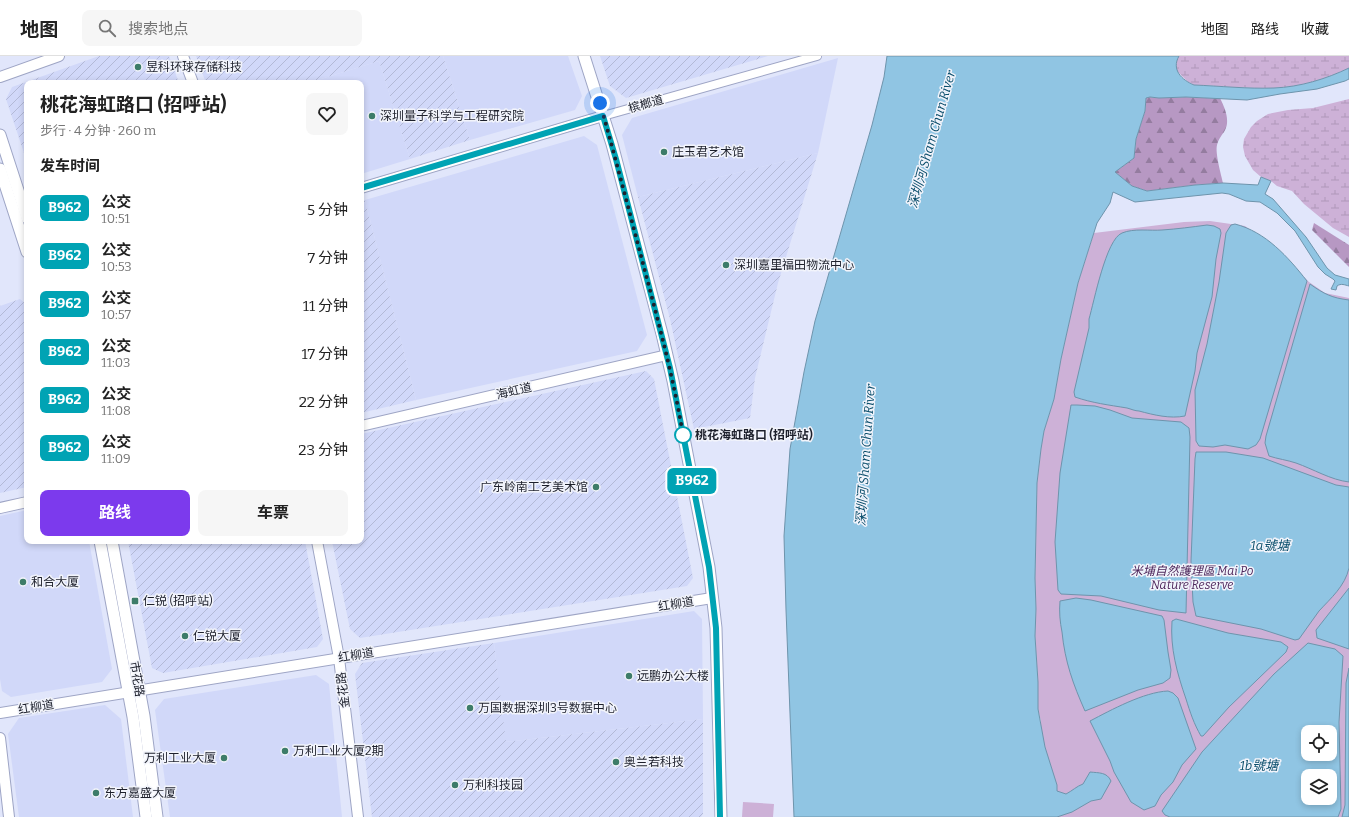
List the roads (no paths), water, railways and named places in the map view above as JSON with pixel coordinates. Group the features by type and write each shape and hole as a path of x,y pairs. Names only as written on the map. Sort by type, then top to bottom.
{"main road":[{"path":"584,56 616,159 667,355 709,567 716,628 720,817"},
{"path":"0,136 24,209"},
{"path":"0,169 24,243"},
{"name":"市花路","path":"101,544 134,691 146,817"},
{"name":"市花路","path":"112,544 134,691 157,817"}],"street":[{"path":"0,77 59,56"},
{"path":"183,56 192,80"},
{"name":"槟榔道","path":"364,187 603,116 817,56"},
{"name":"海虹道","path":"364,425 667,355"},
{"path":"0,508 24,503"},
{"name":"金花路","path":"318,544 339,658 358,817"},
{"name":"红柳道","path":"0,712 712,598"},
{"path":"0,738 9,817"}],"water":[{"name":"深圳河 Sham Chun River","path":"887,56 1179,56 1176,66 1179,74 1185,80 1194,85 1254,88 1274,88 1303,84 1331,76 1349,68 1349,79 1345,81 1317,89 1247,100 1186,97 1146,98 1145,111 1136,139 1134,158 1115,172 1132,186 1147,191 1223,183 1258,185 1261,177 1271,181 1265,194 1273,199 1306,237 1327,268 1335,275 1349,279 1349,286 1343,284 1337,286 1336,290 1331,289 1335,281 1318,267 1295,231 1277,213 1260,202 1246,201 1229,194 1222,193 1135,202 1113,192 1110,203 1097,223 1078,283 1061,359 1054,399 1044,431 1037,483 1035,578 1035,636 1038,709 1045,747 1057,785 1057,791 1066,794 1068,793 1083,784 1090,772 1105,774 1111,781 1101,799 1091,801 1072,812 1057,817 794,817 784,536 790,449 815,321 872,125 884,77"},
{"path":"1235,224 1257,233 1276,246 1307,281 1260,439 1256,445 1248,449 1225,445 1213,447 1199,446 1196,441 1195,390 1207,344 1219,282 1226,233 1231,225"},
{"path":"1207,225 1220,229 1221,233 1216,259 1212,297 1197,353 1195,371 1185,416 1168,417 1156,415 1075,397 1074,392 1097,286 1106,258 1116,238 1127,231 1179,229"},
{"path":"1310,284 1328,295 1349,300 1349,482 1329,477 1296,463 1269,456 1265,443"},
{"path":"1071,405 1095,406 1132,418 1181,422 1189,428 1186,613 1159,610 1101,596 1061,594 1058,590 1055,542 1060,473"},
{"name":"1a號塘","path":"1196,452 1226,452 1263,458 1336,485 1349,487 1349,568 1341,586 1319,611 1299,639 1295,640 1261,629 1196,616 1193,602 1191,561"},
{"path":"1349,588 1349,649 1317,638 1316,630"},
{"path":"1076,598 1162,616 1164,620 1171,670 1170,678 1163,683 1138,690 1085,711 1067,663 1060,617 1060,601"},
{"path":"1176,619 1228,633 1281,642 1288,647 1286,652 1229,707 1203,736 1201,736 1192,718 1177,670 1172,641 1172,621"},
{"name":"1b號塘","path":"1308,643 1335,649 1343,656 1339,722 1341,809 1338,817 1170,817 1165,815 1162,811 1202,752 1274,674"},
{"path":"1349,668 1349,817 1342,817 1345,805 1346,683"},
{"path":"1168,691 1173,693 1178,698 1196,749 1182,765 1173,782 1161,795 1155,806 1144,810 1131,802 1114,772 1090,721 1138,698"}],"place":[{"name":"昱科环球存储科技","path":"138,67"},
{"name":"深圳量子科学与工程研究院","path":"372,116"},
{"name":"庄玉君艺术馆","path":"664,152"},
{"name":"深圳嘉里福田物流中心","path":"726,265"},
{"name":"桃花海虹路口 (招呼站)","path":"683,435"},
{"name":"广东岭南工艺美术馆","path":"596,487"},
{"name":"和合大厦","path":"23,582"},
{"name":"仁锐 (招呼站)","path":"135,601"},
{"name":"仁锐大厦","path":"185,636"},
{"name":"远鹏办公大楼","path":"629,676"},
{"name":"万国数据深圳3号数据中心","path":"470,708"},
{"name":"万利工业大厦2期","path":"285,751"},
{"name":"万利工业大厦","path":"224,758"},
{"name":"奥兰若科技","path":"616,762"},
{"name":"万利科技园","path":"455,785"},
{"name":"东方嘉盛大厦","path":"96,793"}],"park label":[{"name":"米埔自然護理區 Mai Po Nature Reserve","path":"1192,578"}]}
